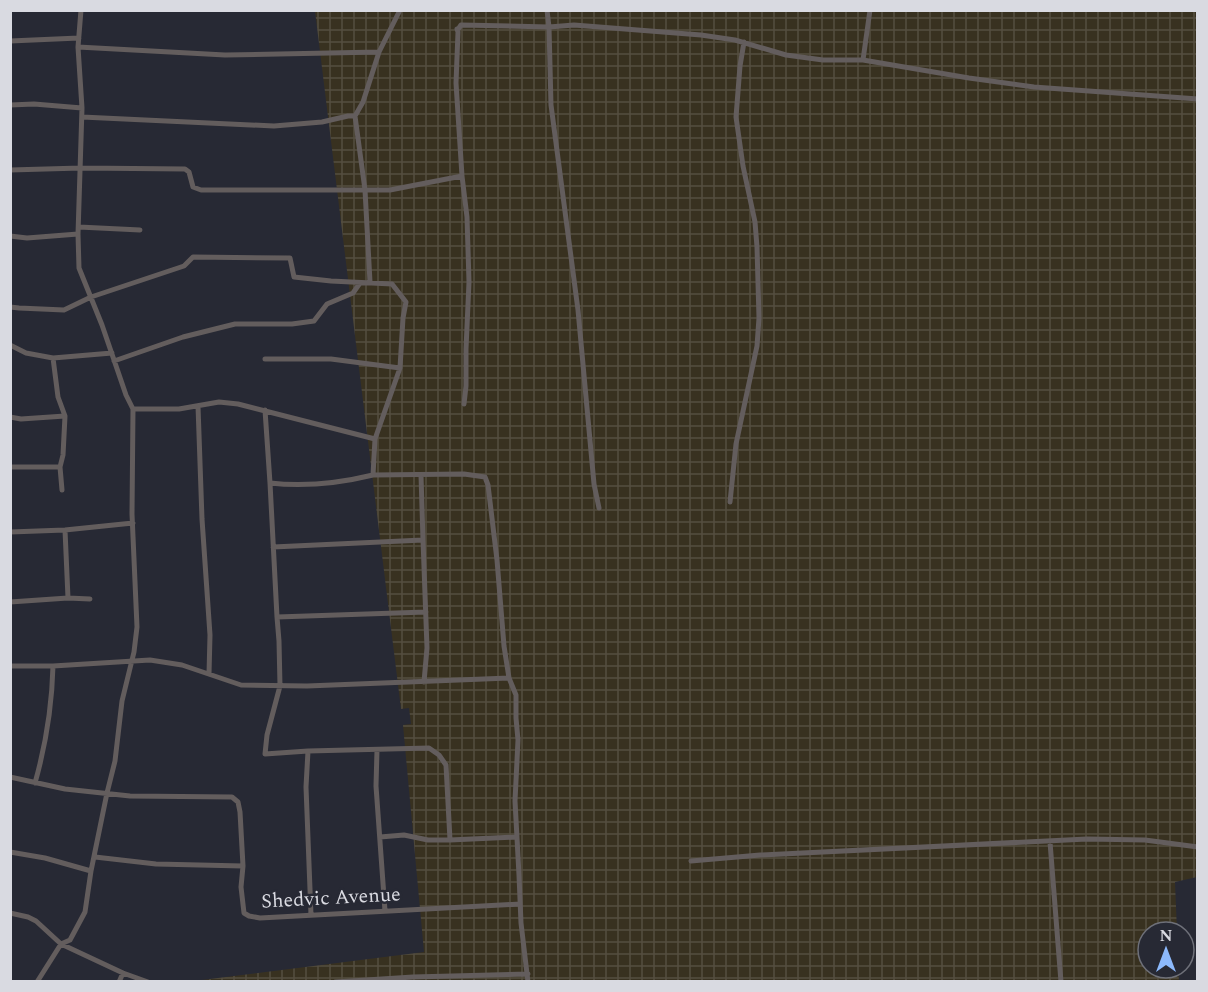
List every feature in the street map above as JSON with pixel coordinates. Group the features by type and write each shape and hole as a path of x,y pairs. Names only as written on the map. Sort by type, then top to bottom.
{"street":[{"path":"37,981 61,944 70,940 85,912 91,872 115,761 122,701 132,661 137,627 133,524 133,409 79,268 82,108 78,47 81,10"},
{"path":"370,282 365,190 355,116 363,102 379,52 400,10"},
{"path":"547,10 551,105 578,310 594,484 599,508"},
{"path":"863,60 870,10"},
{"path":"464,404 469,282 467,217 456,83 457,29 461,25 549,27 574,25 701,35 744,42 786,56 822,60 863,60 1034,87 1197,99"},
{"path":"10,41 79,38"},
{"path":"730,502 736,444 757,346 759,318 758,247 736,117 744,42"},
{"path":"78,47 225,55 379,52"},
{"path":"10,105 34,104 82,108"},
{"path":"82,117 274,126 355,116"},
{"path":"10,170 185,169 189,172 193,187 201,190 390,190 462,176"},
{"path":"10,236 27,238 79,231 140,230"},
{"path":"10,307 64,310 91,297 184,266 193,257 290,258 294,277 392,284 406,302 400,368 375,439 373,475"},
{"path":"114,361 183,337 235,324 292,324 314,321 327,304 353,293 360,283"},
{"path":"10,345 26,353 53,358 112,353"},
{"path":"53,358 58,397 65,416 63,455 60,467 62,490"},
{"path":"266,359 331,359 400,368"},
{"path":"133,409 179,409 219,402 238,404 375,439"},
{"path":"198,406 202,519 210,635 209,674"},
{"path":"265,410 280,686 267,735 266,754 429,748 439,755 446,765 450,840"},
{"path":"10,417 21,419 65,416"},
{"path":"10,467 60,467"},
{"path":"421,474 428,648 424,682"},
{"path":"270,483 289,485 353,480 373,475 464,474 485,477 498,560 504,646 509,678 516,695 518,740 515,801 521,923 528,981"},
{"path":"10,532 133,524"},
{"path":"65,530 68,598"},
{"path":"273,547 423,540"},
{"path":"10,602 90,598"},
{"path":"276,617 426,612"},
{"path":"10,666 53,666 150,660 182,665 241,685 280,686 509,678"},
{"path":"35,783 50,712 53,666"},
{"path":"377,750 376,786 385,911"},
{"path":"308,751 306,787 311,915"},
{"path":"10,777 65,789 107,793"},
{"name":"Shedvic Avenue","path":"107,793 130,796 232,797 238,802 243,866 241,887 244,913 249,916 260,918 520,904"},
{"path":"380,837 404,835 428,840 450,840 517,837"},
{"path":"691,861 771,854 1087,839 1145,840 1197,846"},
{"path":"1050,842 1061,981"},
{"path":"10,852 45,858 91,872"},
{"path":"95,857 156,864 243,866"},
{"path":"10,913 36,921 61,944 123,973 148,981"},
{"path":"119,981 123,973"},
{"path":"335,981 528,974"}],"shaded area":[{"path":"315,11 1197,11 1197,877 1175,882 1177,920 1136,920 1136,980 1179,981 186,982 424,952 403,725 411,724 409,708 401,709"}]}
